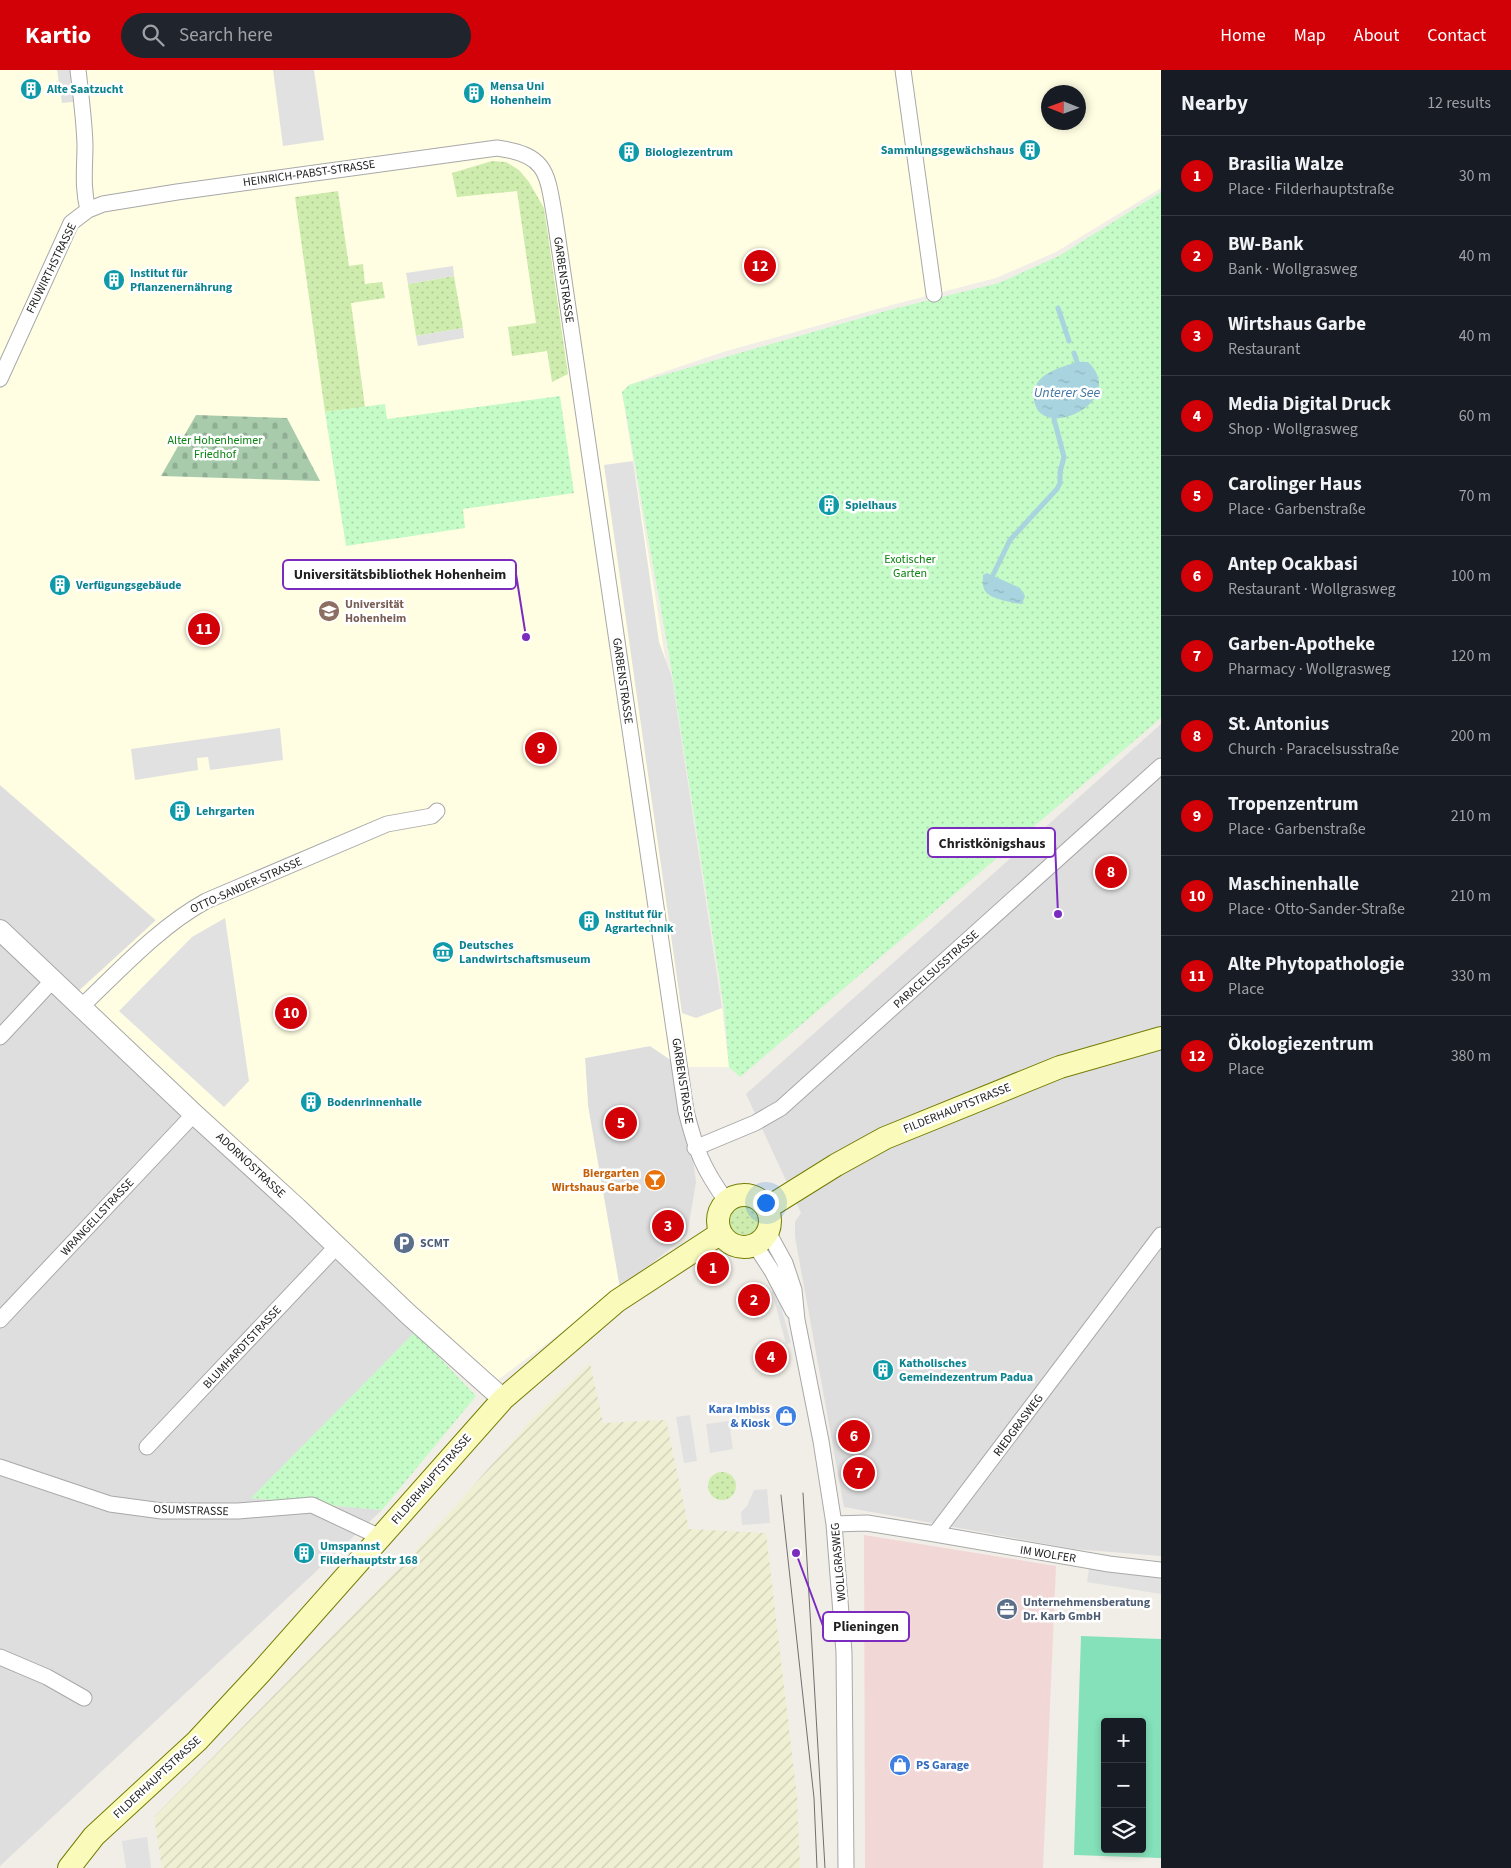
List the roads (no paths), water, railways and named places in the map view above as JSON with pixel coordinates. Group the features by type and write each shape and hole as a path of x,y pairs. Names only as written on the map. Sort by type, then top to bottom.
{"main road":[{"name":"FILDERHAUPTSTRASSE","path":"767,1208 836,1165 886,1138 1060,1067 1161,1038"},
{"path":"752,1196 761,1201 767,1208 770,1224 761,1238 739,1247 732,1244 721,1234 719,1217 726,1202 734,1197 752,1196"},
{"name":"FILDERHAUPTSTRASSE","path":"69,1868 94,1836 197,1741 261,1672 503,1399 617,1301 721,1234"}],"street":[{"path":"78,70 84,110 84,194 88,210"},
{"path":"903,70 934,294"},
{"name":"HEINRICH-PABST-STRASSE","path":"88,210 103,204 177,192 497,148 516,151 531,157"},
{"name":"GARBENSTRASSE","path":"531,157 539,164 546,175 555,219 686,1111 695,1148 710,1178 726,1202"},
{"name":"FRUWIRTHSTRASSE","path":"0,379 71,222 88,210"},
{"name":"PARACELSUSSTRASSE","path":"695,1148 755,1123 781,1108 1161,766"},
{"name":"OTTO-SANDER-STRASSE","path":"81,1006 166,927 186,912 206,901 387,824 432,816 437,811"},
{"name":"ADORNOSTRASSE","path":"0,930 194,1114 232,1146 336,1247 503,1399"},
{"path":"0,1037 53,980"},
{"name":"WRANGELLSTRASSE","path":"0,1320 194,1114"},
{"name":"RIEDGRASWEG","path":"935,1534 1161,1235"},
{"name":"WOLLGRASWEG","path":"761,1238 772,1271 797,1320 820,1432 834,1524 844,1652 846,1868"},
{"name":"BLUMHARDTSTRASSE","path":"147,1447 336,1247"},
{"name":"OSUMSTRASSE","path":"0,1467 110,1504 162,1511 238,1511 312,1505 380,1537"},
{"path":"834,1524 867,1523 935,1534"},
{"name":"IM WOLFER","path":"935,1534 1109,1564 1161,1570"},
{"path":"0,1657 46,1677 84,1698"}],"water":[{"name":"Unterer See","path":"1077,362 1088,362 1098,378 1098,392 1089,404 1076,413 1061,418 1047,417 1037,409 1034,394 1035,387 1050,372"},
{"path":"987,573 1020,588 1025,596 1022,604 1002,600 988,594 984,589 983,583 983,575"}],"waterway":[{"path":"1058,308 1069,341"},
{"path":"1074,353 1077,362"},
{"path":"993,575 1010,540 1057,489 1060,483 1060,472 1064,457 1054,419"}],"tram line":[{"path":"803,1493 825,1868"},
{"path":"781,1495 814,1798 817,1868"}],"place":[{"name":"Alte Saatzucht","path":"31,89"},
{"name":"Mensa Uni Hohenheim","path":"474,93"},
{"name":"Sammlungsgewächshaus","path":"1030,150"},
{"name":"Biologiezentrum","path":"629,152"},
{"name":"Ökologiezentrum","path":"760,266"},
{"name":"Institut für Pflanzenernährung","path":"114,280"},
{"name":"Spielhaus","path":"829,505"},
{"name":"Verfügungsgebäude","path":"60,585"},
{"name":"Universität Hohenheim","path":"329,611"},
{"name":"Alte Phytopathologie","path":"204,629"},
{"name":"Universitätsbibliothek Hohenheim","path":"526,637"},
{"name":"Tropenzentrum","path":"541,748"},
{"name":"Lehrgarten","path":"180,811"},
{"name":"St. Antonius","path":"1111,872"},
{"name":"Christkönigshaus","path":"1058,914"},
{"name":"Institut für Agrartechnik","path":"589,921"},
{"name":"Deutsches Landwirtschaftsmuseum","path":"443,952"},
{"name":"Maschinenhalle","path":"291,1013"},
{"name":"Bodenrinnenhalle","path":"311,1102"},
{"name":"Carolinger Haus","path":"621,1123"},
{"name":"Biergarten Wirtshaus Garbe","path":"655,1180"},
{"name":"Wirtshaus Garbe","path":"668,1226"},
{"name":"SCMT","path":"404,1243"},
{"name":"Brasilia Walze","path":"713,1268"},
{"name":"BW-Bank","path":"754,1300"},
{"name":"Media Digital Druck","path":"771,1357"},
{"name":"Katholisches Gemeindezentrum Padua","path":"883,1370"},
{"name":"Kara Imbiss & Kiosk","path":"786,1416"},
{"name":"Antep Ocakbasi","path":"854,1436"},
{"name":"Garben-Apotheke","path":"859,1473"},
{"name":"Umspannst Filderhauptstr 168","path":"304,1553"},
{"name":"Plieningen","path":"796,1553"},
{"name":"Unternehmensberatung Dr. Karb GmbH","path":"1007,1609"},
{"name":"PS Garage","path":"900,1765"}],"park label":[{"name":"Alter Hohenheimer Friedhof","path":"215,447"},
{"name":"Exotischer Garten","path":"910,566"}]}
